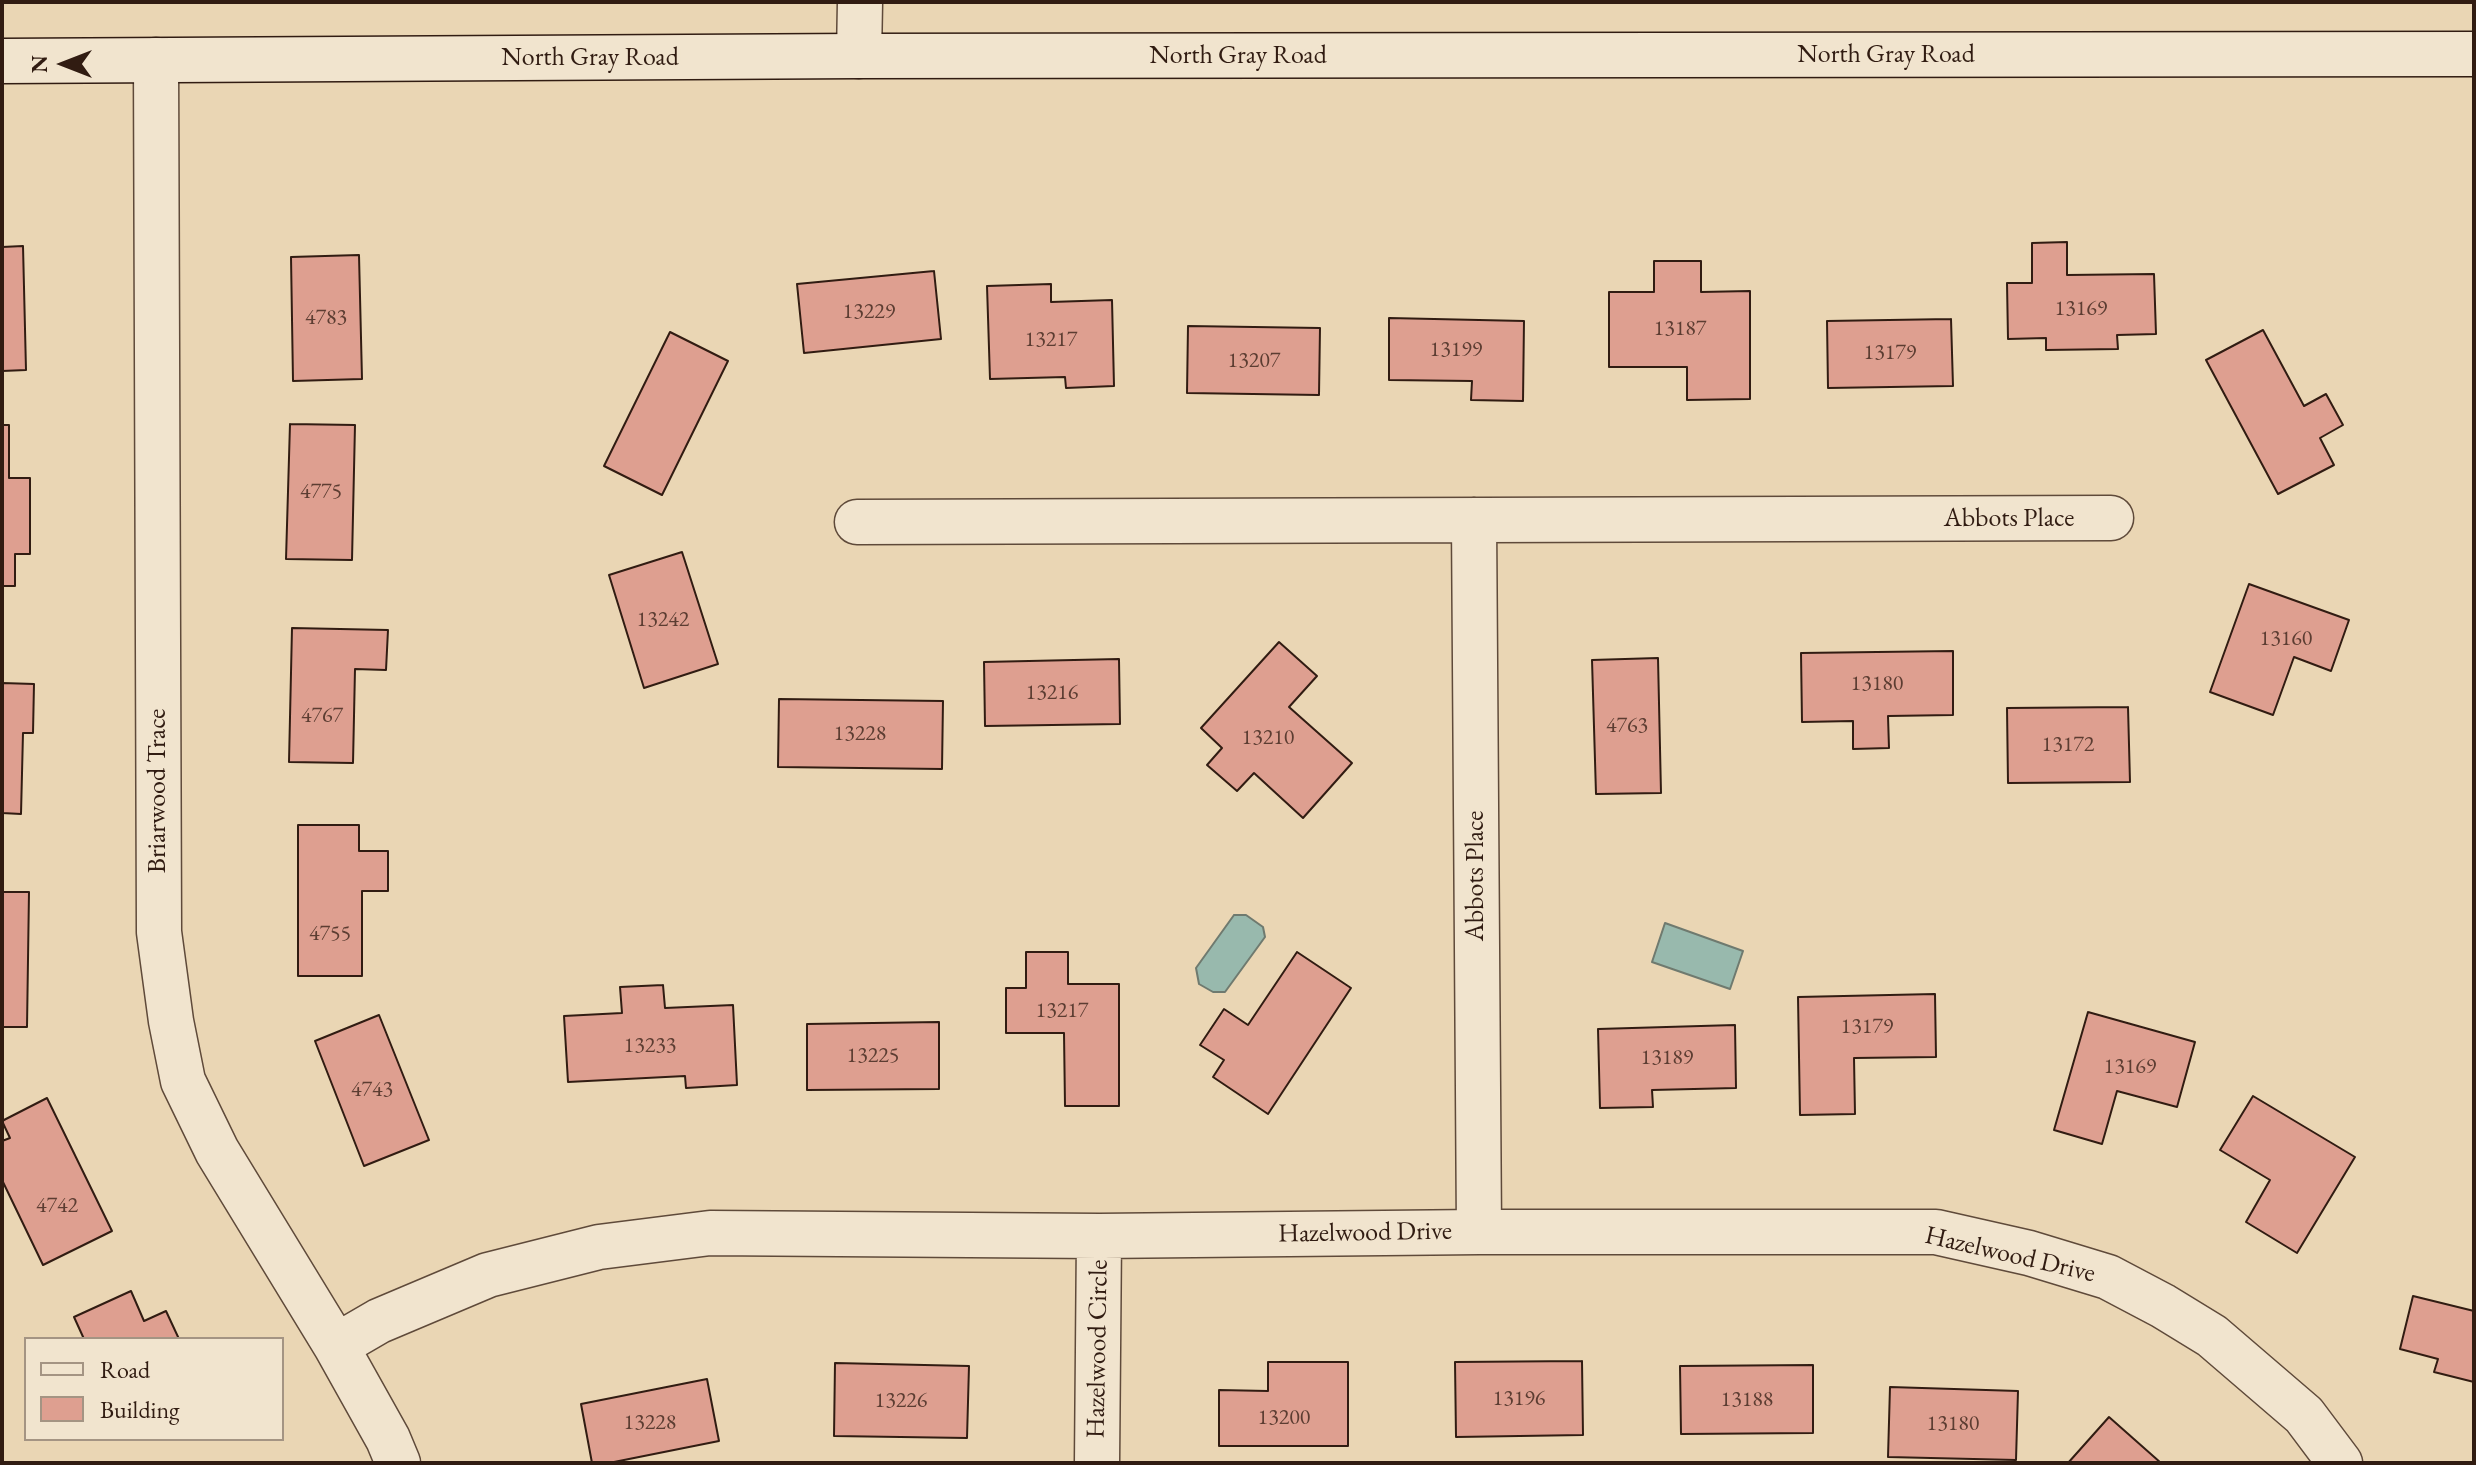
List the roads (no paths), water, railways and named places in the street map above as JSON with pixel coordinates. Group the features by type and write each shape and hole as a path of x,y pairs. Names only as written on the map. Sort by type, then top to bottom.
{"street":[{"path":"859,56 860,2"},
{"name":"North Gray Road","path":"2,61 859,56 2474,54"},
{"name":"Briarwood Trace","path":"156,60 159,932 171,1021 183,1081 217,1151 336,1346 388,1439 398,1463"},
{"name":"Abbots Place","path":"857,522 2111,518"},
{"name":"Abbots Place","path":"1474,520 1479,1232"},
{"name":"Hazelwood Drive","path":"336,1346 379,1321 488,1275 599,1247 710,1233 1099,1236 1936,1232 2029,1253 2108,1277 2163,1306 2212,1336 2304,1415 2340,1463"},
{"name":"Hazelwood Circle","path":"1097,1463 1099,1236"}],"water":[{"path":"1234,915 1246,915 1263,927 1265,937 1225,992 1213,992 1199,984 1196,968"},
{"path":"1665,923 1743,951 1730,989 1652,962"}]}
